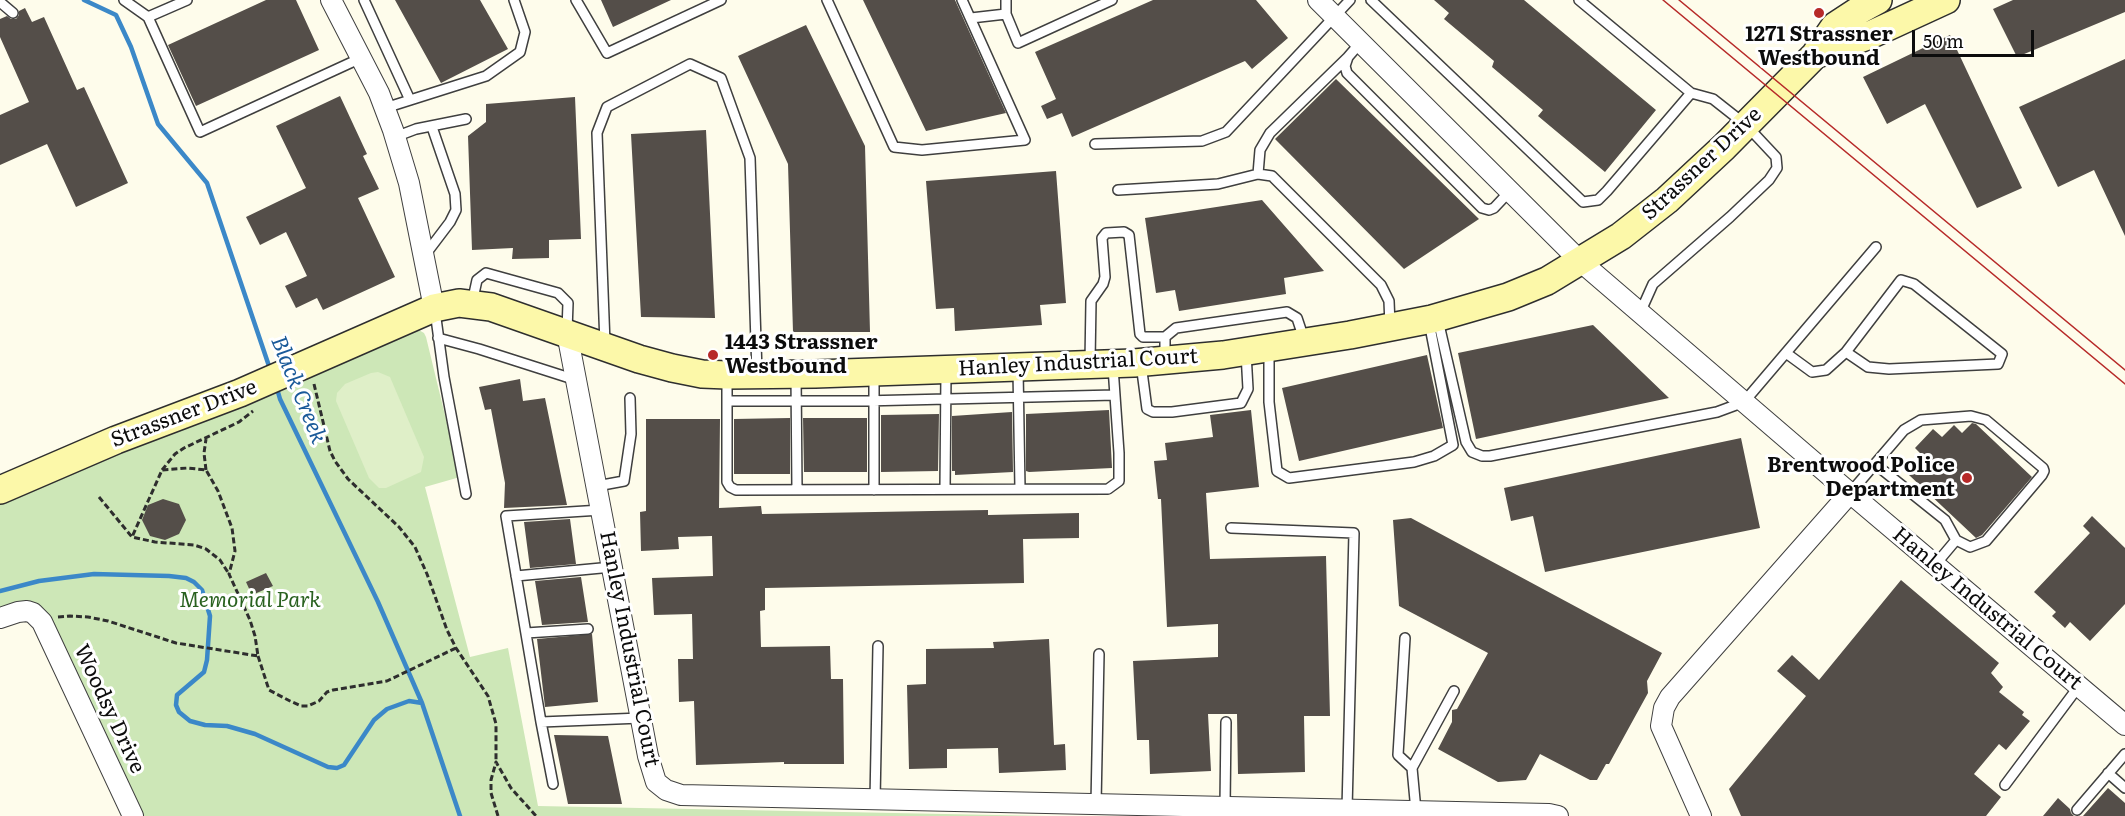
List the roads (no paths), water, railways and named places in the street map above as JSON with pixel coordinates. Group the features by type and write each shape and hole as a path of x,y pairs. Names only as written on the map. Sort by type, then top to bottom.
{"street":[{"path":"331,0 379,93 395,137 409,183 434,308"},
{"name":"Hanley Industrial Court","path":"1318,0 1335,17 1354,50 1510,191 1581,262 2125,725"},
{"name":"Strassner Drive","path":"1581,262 1621,236 1667,200 1815,55 1835,26 1878,0"},
{"name":"Strassner Drive","path":"1815,55 1860,39 1946,0"},
{"name":"Hanley Industrial Court","path":"434,308 459,303 491,307 672,368 702,374 728,388 757,375 797,388 874,372 1101,364 1157,353 1257,349 1305,342 1433,319 1508,297 1547,281 1581,262"},
{"name":"Strassner Drive","path":"0,490 116,440 256,395 434,308"},
{"name":"Hanley Industrial Court","path":"567,333 648,756 657,782 666,790 681,795 1225,806 1558,816"},
{"path":"1701,816 1661,726 1664,708 1670,697 1850,493"},
{"name":"Woodsy Drive","path":"0,618 27,611 33,613 42,622 133,816"}],"lane":[{"path":"124,0 148,17 200,132 361,58"},
{"path":"148,17 187,0"},
{"path":"364,0 410,100"},
{"path":"385,108 486,76 520,52 525,33 514,0"},
{"path":"576,0 607,53 721,0"},
{"path":"827,0 894,147 922,150 1025,140 962,0"},
{"path":"1006,0 1006,14 1018,43 1112,0"},
{"path":"1095,144 1202,141 1226,132 1350,0"},
{"path":"1371,0 1583,202 1598,200 1607,191 1691,93"},
{"path":"1578,0 1691,93 1713,99 1746,125 1776,157 1777,168 1769,180 1653,284 1640,313"},
{"path":"0,2 13,13"},
{"path":"971,18 1006,14"},
{"path":"1258,174 1260,150 1270,133 1354,50"},
{"path":"1354,50 1345,66 1347,73 1482,208 1489,210 1494,208 1510,191"},
{"path":"605,346 597,133 607,107 690,63 721,78 750,158 757,375"},
{"path":"395,137 416,129 466,119"},
{"path":"424,256 450,222 456,210 455,194 432,127"},
{"path":"1118,190 1218,184 1258,174 1272,176 1381,285 1389,301 1390,327"},
{"path":"1115,395 873,401 797,388 728,388 727,482 736,490 1108,489 1119,480 1115,395 1101,364 1091,301 1105,277 1102,238 1106,233 1124,232 1129,235 1140,334 1157,353"},
{"path":"1433,319 1466,441 1472,452 1490,456 1716,412 1744,402 1876,247"},
{"path":"1786,353 1812,372 1826,370 1846,352 1901,280 1914,284 2002,354 1998,364 1889,369 1868,367 1846,352"},
{"path":"434,308 466,494"},
{"path":"1257,349 1248,389 1241,403 1172,412 1153,412 1147,408 1157,353 1176,328 1287,312 1298,318 1305,342"},
{"path":"1257,349 1269,402 1277,471 1289,478 1414,462 1434,456 1453,445 1433,319"},
{"path":"438,338 576,380"},
{"path":"1017,367 1020,396 1020,489"},
{"path":"945,489 946,369"},
{"path":"873,490 874,372"},
{"path":"797,388 797,490"},
{"path":"597,486 624,481 631,434 630,398"},
{"path":"1850,493 1904,430 1921,420 1971,416 1986,420 2044,471 1986,541 1970,548 1956,540 1945,520 1875,464"},
{"path":"553,784 506,516 601,510"},
{"path":"1231,528 1354,533 1347,809"},
{"path":"1935,565 1956,540"},
{"path":"516,576 612,567"},
{"path":"526,633 588,629"},
{"path":"1405,638 1398,755 1412,768"},
{"path":"874,800 878,646"},
{"path":"1096,804 1099,654"},
{"path":"2005,785 2079,686"},
{"path":"1416,811 1412,768 1454,691"},
{"path":"541,722 641,718"},
{"path":"1225,806 1226,722"},
{"path":"2077,810 2125,754"},
{"path":"2108,773 2125,788"}],"waterway":[{"name":"Black Creek","path":"84,0 116,15 131,47 158,124 207,183 270,369"},
{"name":"Black Creek","path":"276,385 280,399 378,602 422,703 460,816"},
{"path":"0,591 39,581 94,574 169,576 186,578 194,582 202,590 210,616 207,660 204,672 177,695 176,705 179,712 190,721 205,725 227,726 255,734 328,767 337,768 344,765 374,720 387,709 409,701 422,703"}],"tram line":[{"path":"1663,0 2125,384"},
{"path":"1679,0 2125,370"}],"place":[{"name":"1271 Strassner Westbound","path":"1819,13"},
{"name":"1443 Strassner Westbound","path":"713,355"},
{"name":"Brentwood Police Department","path":"1967,478"}],"park label":[{"name":"Memorial Park","path":"250,601"}]}
